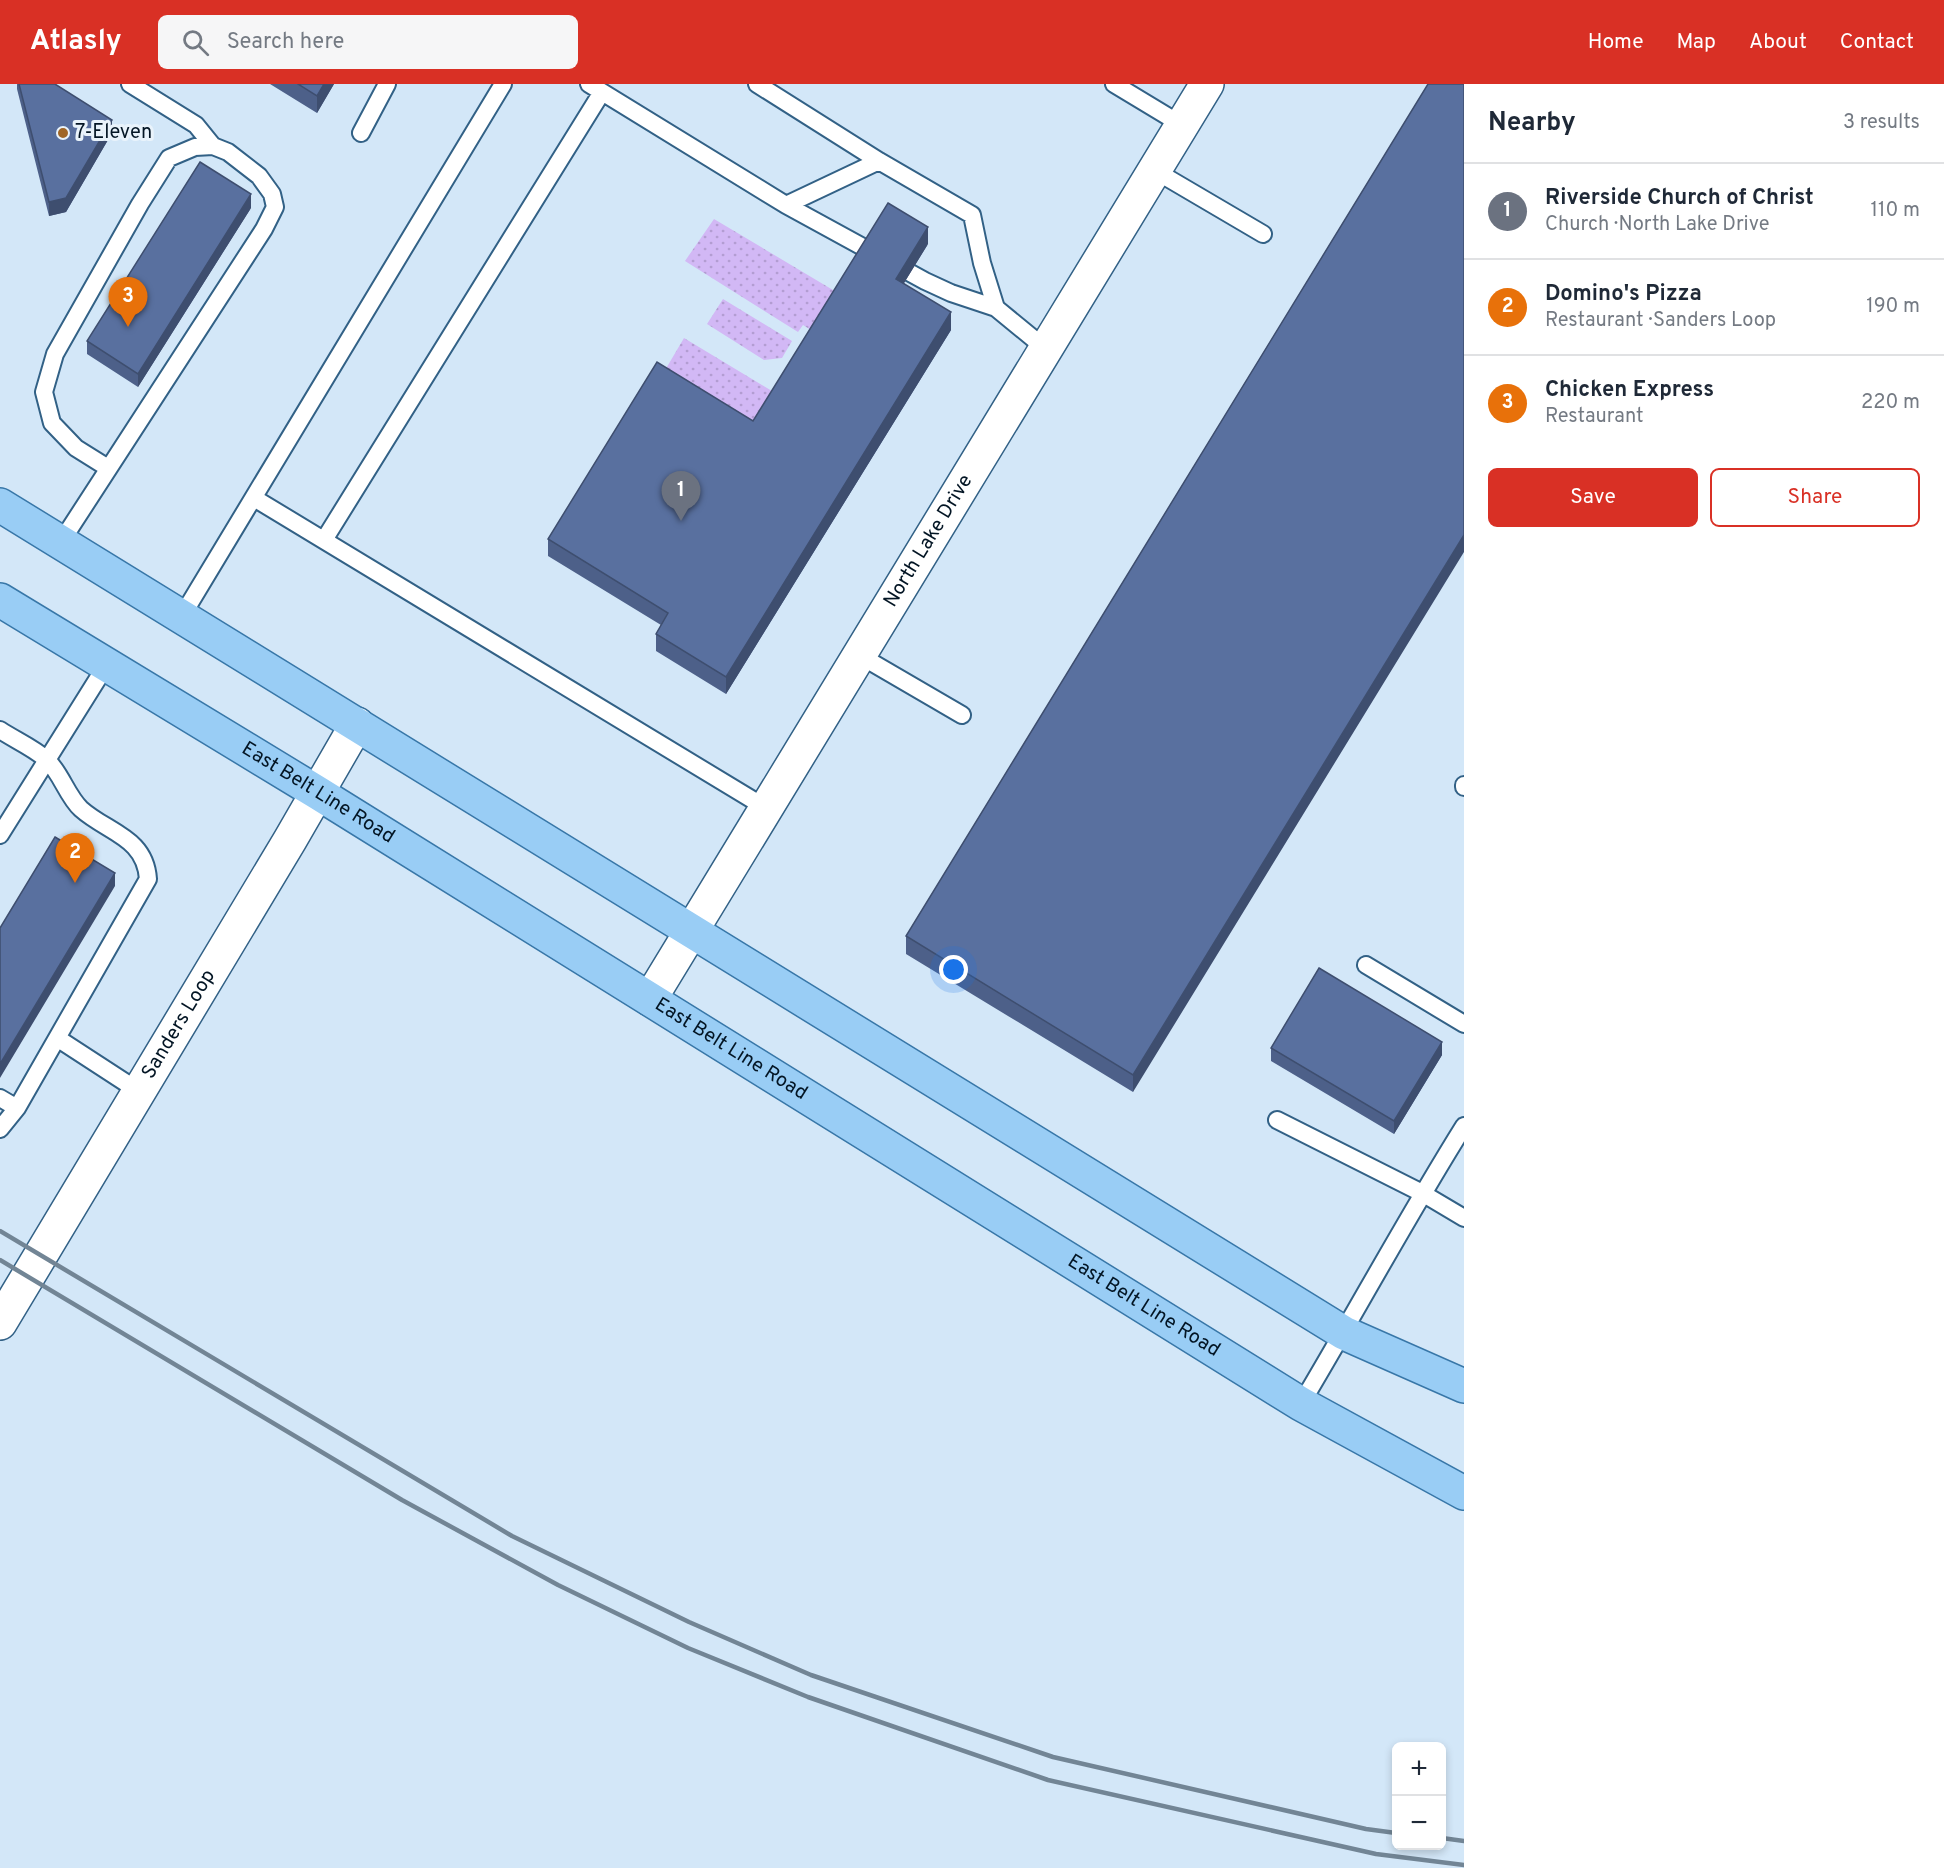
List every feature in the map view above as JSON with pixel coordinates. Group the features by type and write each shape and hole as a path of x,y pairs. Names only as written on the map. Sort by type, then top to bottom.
{"main road":[{"path":"0,505 1344,1333 1464,1386"},
{"name":"East Belt Line Road","path":"0,600 318,793 1301,1404 1464,1493"}],"street":[{"name":"North Lake Drive","path":"650,999 1207,84"},
{"name":"Sanders Loop","path":"0,1323 140,1092 357,724"}],"lane":[{"path":"130,84 196,125 213,146"},
{"path":"361,133 387,84"},
{"path":"182,616 503,84"},
{"path":"757,84 879,161 972,215 982,263 996,308"},
{"path":"1114,84 1182,125"},
{"path":"324,540 595,88 786,205 925,282 996,308 1046,349"},
{"path":"61,542 264,229 275,207 272,194 259,176 228,152 213,146 195,147 169,158 140,204 55,354 48,372 44,392 52,423 76,448 108,468"},
{"path":"786,205 879,161"},
{"path":"1154,171 1263,234"},
{"path":"254,498 766,808"},
{"path":"859,655 962,715"},
{"path":"0,835 106,664"},
{"path":"0,730 47,760 81,808 127,838 147,866 148,879 17,1108 0,1129"},
{"path":"1366,965 1464,1024"},
{"path":"57,1038 140,1092"},
{"path":"0,1098 17,1108"},
{"path":"1277,1120 1422,1193 1464,1218"},
{"path":"1301,1404 1344,1333 1422,1193 1464,1126"}],"shaded area":[{"path":"714,219 838,293 814,332 803,325 798,332 685,261"},
{"path":"723,299 792,341 782,358 764,360 707,324"},
{"path":"684,338 777,394 752,433 661,377"}],"building":[{"path":"19,84 55,84 112,120 66,198 49,202"},
{"path":"298,84 324,84 317,96"},
{"path":"1428,84 1464,84 1464,535 1133,1075 906,936"},
{"path":"200,162 251,194 138,374 87,341"},
{"path":"888,203 928,227 896,279 951,312 726,677 656,634 668,613 548,539 657,362 753,421"},
{"path":"55,837 115,873 0,1064 0,928"},
{"path":"1319,968 1442,1042 1394,1121 1271,1048"}],"railway":[{"path":"0,1231 512,1536 689,1622 811,1675 1053,1757 1366,1829 1392,1832"},
{"path":"0,1260 402,1500 558,1585 688,1648 808,1697 1048,1780 1376,1854 1464,1865"},
{"path":"1446,1839 1464,1841"}],"place":[{"name":"7-Eleven","path":"63,133"},
{"name":"Chicken Express","path":"128,327"},
{"name":"Riverside Church of Christ","path":"681,521"},
{"name":"Domino's Pizza","path":"75,883"}]}
